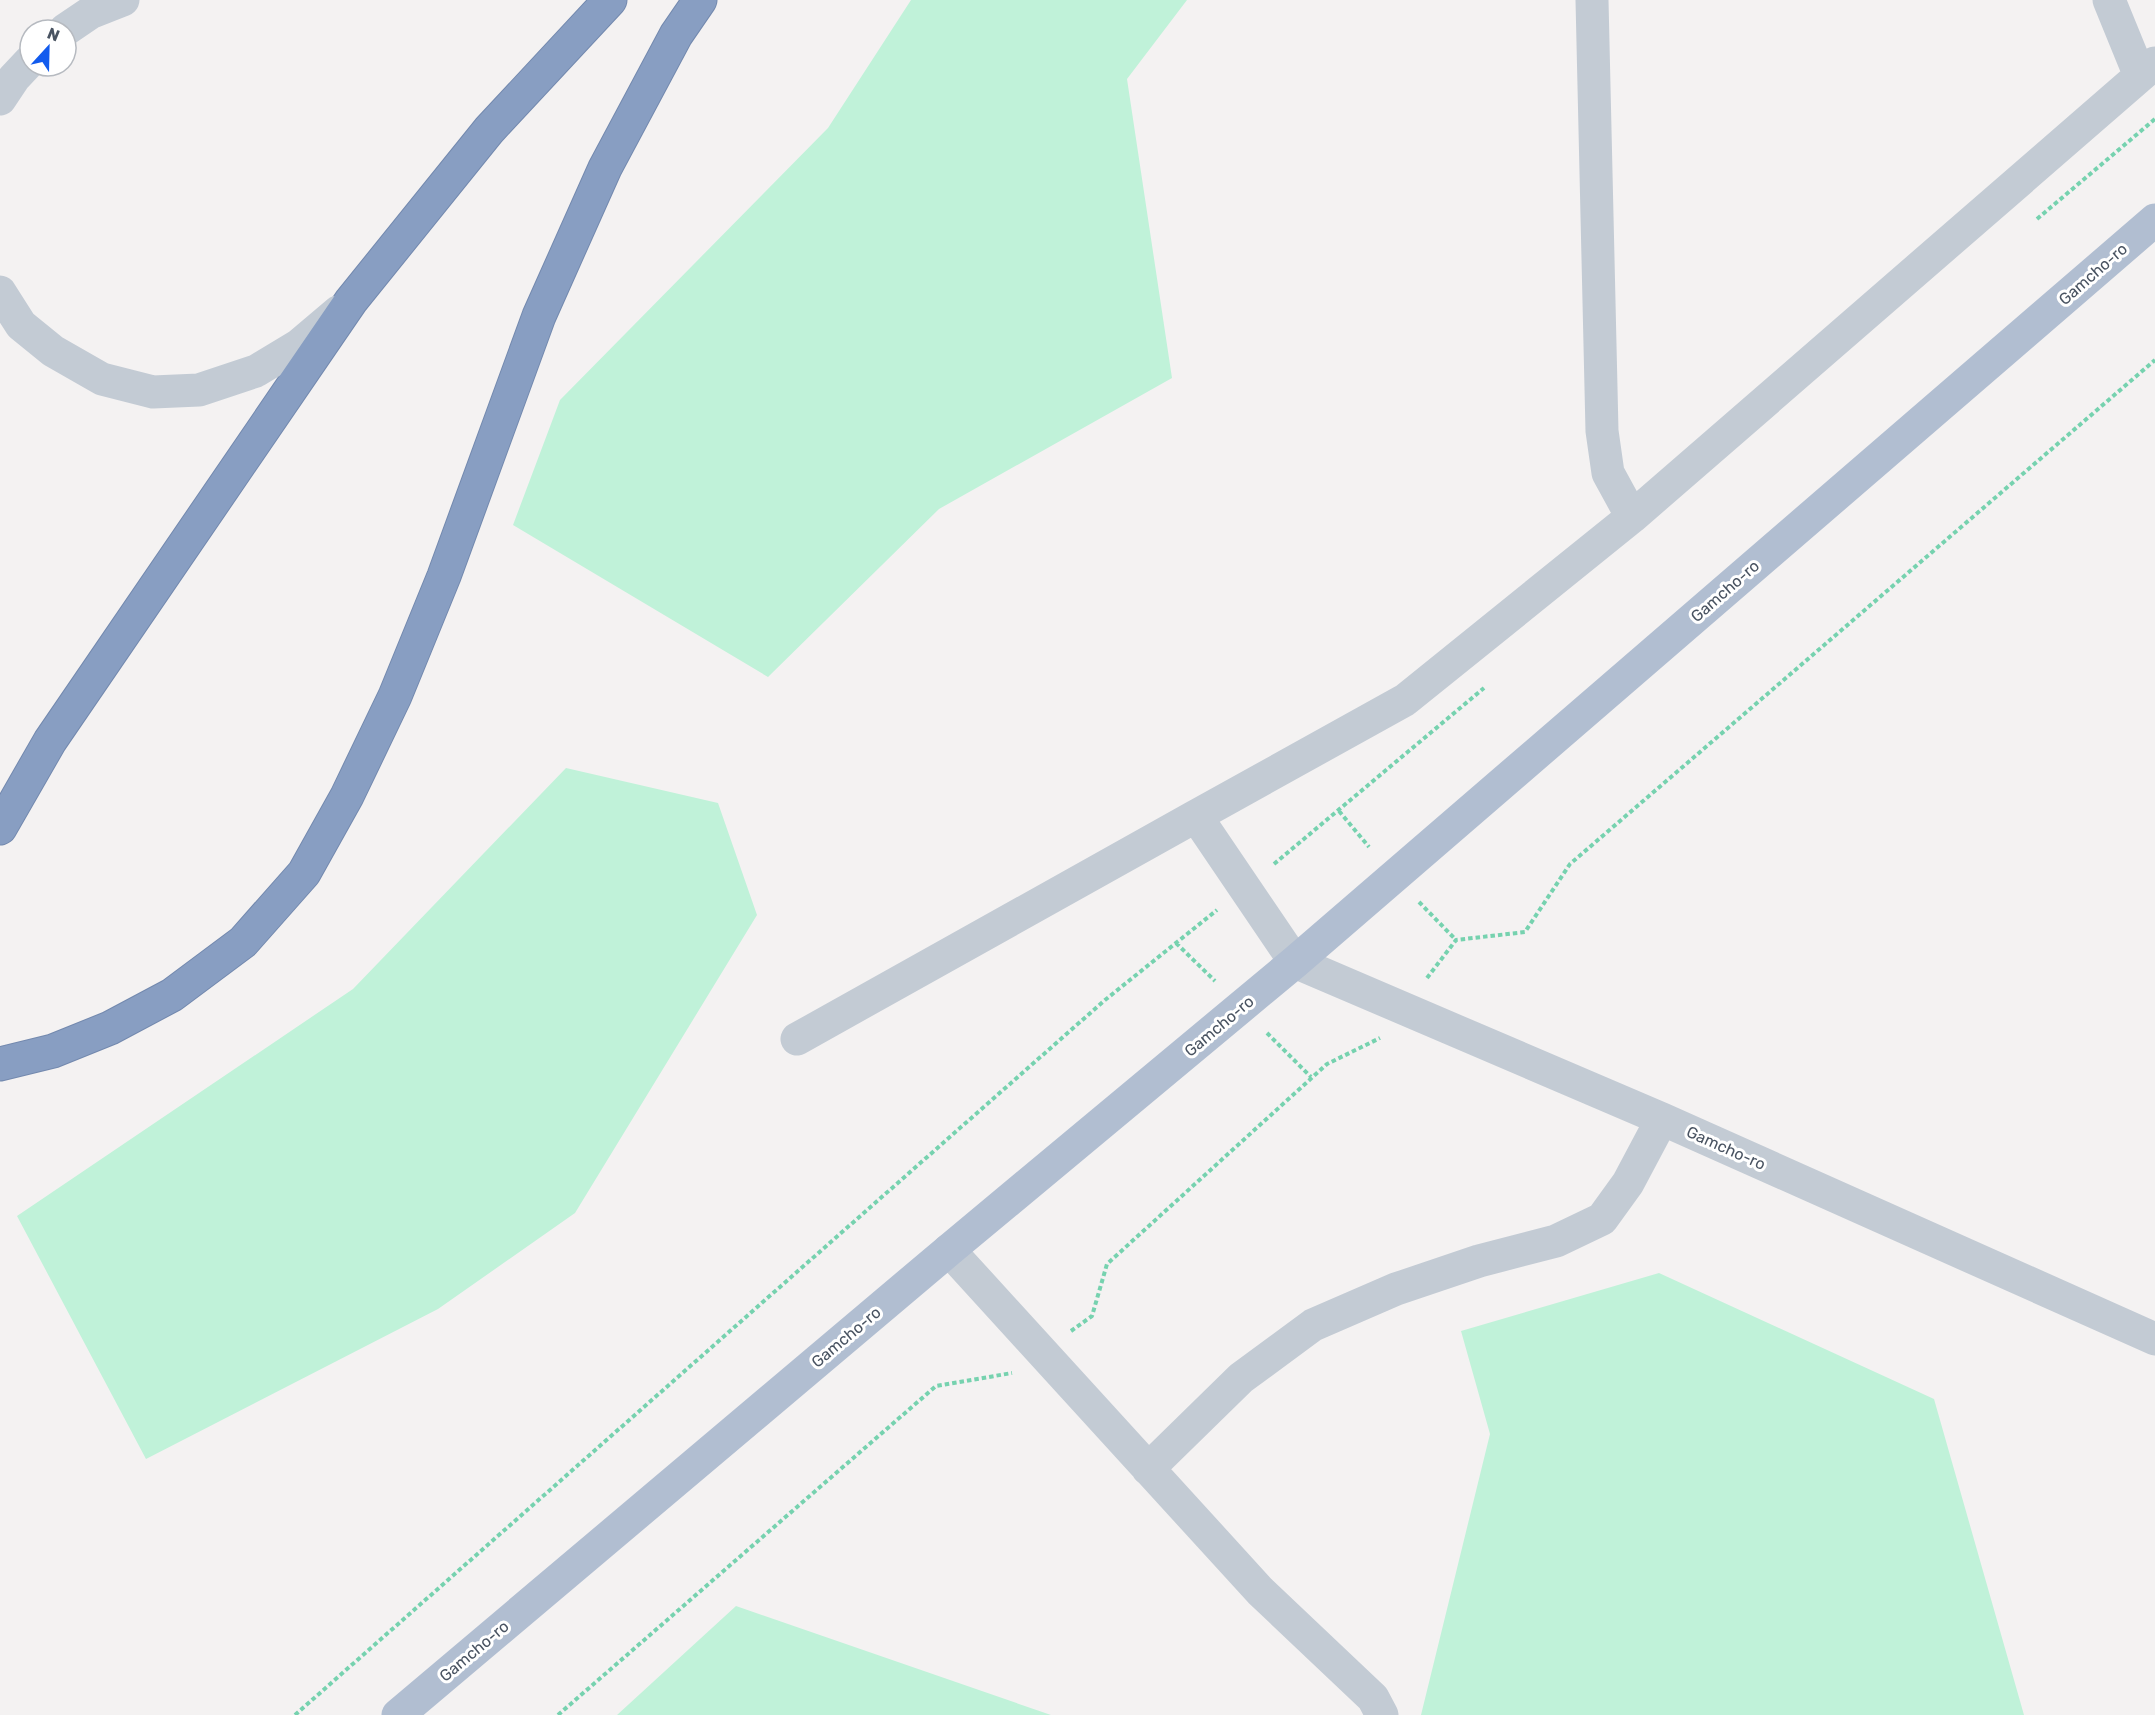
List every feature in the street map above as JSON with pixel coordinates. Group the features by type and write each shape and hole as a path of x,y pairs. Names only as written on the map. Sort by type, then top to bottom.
{"highway":[{"path":"0,828 50,741 351,301 489,130 610,0"},
{"path":"0,1064 53,1050 110,1028 172,995 243,942 304,873 347,796 395,696 444,576 539,316 605,168 676,35 700,0"}],"main road":[{"name":"Gamcho-ro","path":"398,1715 949,1250 1295,962 2155,220"}],"street":[{"path":"78,22 123,0"},
{"path":"1592,0 1602,431 1608,472 1632,517"},
{"path":"797,1039 1405,700 1632,517 2147,69 2109,0"},
{"path":"0,99 18,74"},
{"path":"0,292 21,325 53,351 102,379 153,392 200,390 256,371 298,345 351,301"},
{"path":"1196,816 1295,962"},
{"name":"Gamcho-ro","path":"1295,962 1662,1119 2155,1339"},
{"path":"1148,1470 1241,1378 1313,1325 1396,1289 1479,1261 1556,1242 1602,1219 1628,1183 1662,1119"},
{"path":"949,1250 1260,1590 1373,1698 1382,1715"}],"path":[{"path":"558,1715 936,1386 1016,1372 1092,1316 1107,1264 1327,1064 1379,1040 1456,940 1525,932 1570,864 2155,360"}],"green space":[{"path":"911,0 1187,0 1127,79 1172,378 939,509 768,677 513,525 560,400 828,128"},
{"path":"566,768 718,803 757,915 575,1213 438,1309 146,1459 17,1216 353,989"},
{"path":"1659,1273 1934,1399 2024,1715 1421,1715 1490,1434 1461,1331"},
{"path":"736,1606 1051,1715 617,1715"}]}
